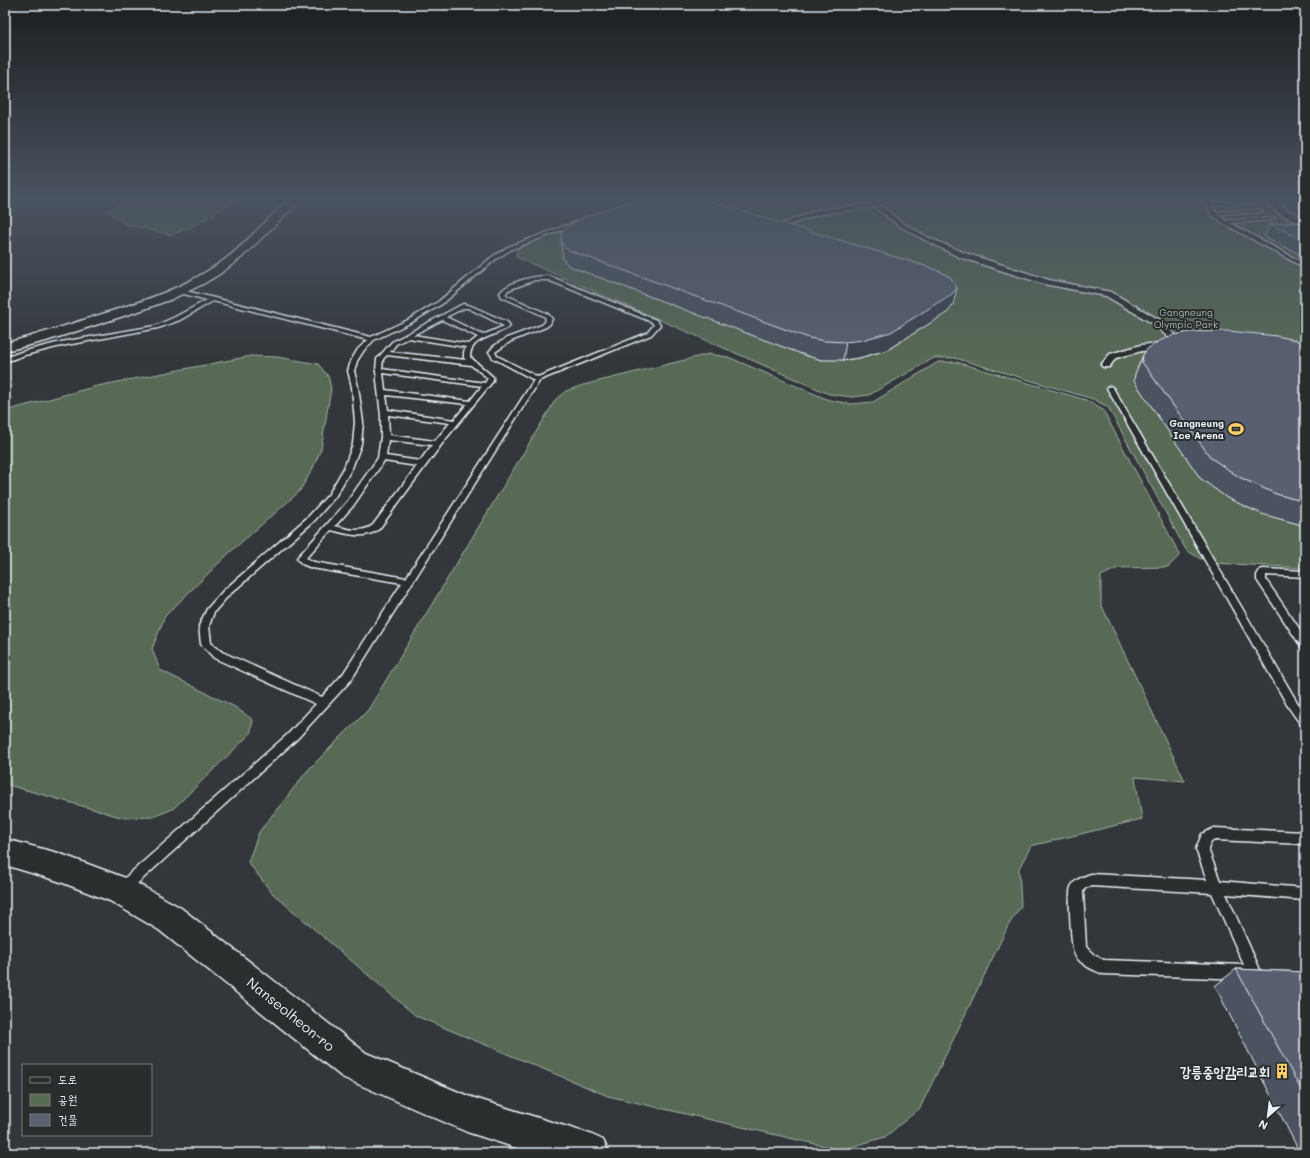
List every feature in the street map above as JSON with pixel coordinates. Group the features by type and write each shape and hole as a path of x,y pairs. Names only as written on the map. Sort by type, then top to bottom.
{"street":[{"path":"5,347 63,331 154,301 206,277 228,263 239,253"},
{"path":"958,253 1047,282 1108,294 1155,321 1185,344 1141,348 1112,356 1106,365"},
{"name":"Nanseolheon-ro","path":"5,852 58,866 120,890 170,919 354,1065 468,1114 590,1153"}],"lane":[{"path":"324,703 218,655 206,644 204,626 210,612 226,593 311,518 332,494 348,468 357,444 359,422 352,371 354,361 361,349 372,339 425,313 457,290 494,258 502,253"},
{"path":"1284,253 1305,266"},
{"path":"120,890 292,737 347,677 538,379 649,334 657,325 654,321 548,278 534,278 506,289 502,293 504,296 546,315 549,319 548,323 544,326 503,343 495,347 492,352 495,357 538,379"},
{"path":"178,291 372,339"},
{"path":"5,360 39,349 157,326 177,320 211,300"},
{"path":"330,527 364,534 370,533 376,528 422,464 490,381 491,378 467,358 466,353 470,346 483,337 507,326 505,323 469,307 463,306 394,343 384,353 380,359 379,371 384,412 385,437 382,458 358,493 330,527 301,558 306,562 408,581"},
{"path":"441,317 483,337"},
{"path":"406,336 470,346"},
{"path":"384,353 473,363"},
{"path":"379,371 487,385"},
{"path":"1110,388 1293,705 1305,722"},
{"path":"381,392 472,403"},
{"path":"384,412 456,422"},
{"path":"385,437 438,444"},
{"path":"382,458 422,464"},
{"path":"1305,574 1264,572 1261,575 1262,580 1305,644"},
{"path":"1254,972 1216,887 1202,849 1206,838 1214,834 1305,838"},
{"path":"1269,973 1103,967 1084,956 1079,949 1076,890 1081,884 1091,880 1305,894"}],"green space":[{"name":"Gangneung Olympic Park","path":"517,253 1305,253 1305,568 1213,563 1199,558 1186,550 1108,407 1093,399 955,358 934,358 869,395 852,397 829,394 516,257"},
{"path":"709,354 728,357 829,400 851,404 873,402 938,362 956,362 1086,400 1103,410 1180,555 1168,567 1118,568 1101,576 1101,604 1185,781 1135,777 1142,819 1031,846 1019,868 1021,906 1008,926 920,1108 885,1137 841,1150 608,1096 416,1016 272,893 248,862 259,832 308,770 368,710 556,399 566,391 583,385"},
{"path":"251,356 277,357 318,364 328,376 331,388 321,449 313,468 299,492 229,553 165,616 152,649 160,670 235,707 253,720 250,734 173,809 153,817 124,818 5,784 5,411 97,386"}],"building":[{"path":"576,253 882,253 941,272 951,278 957,288 952,294 891,332 862,340 846,342 825,341 809,338"},
{"name":"Gangneung Ice Arena","path":"1228,331 1277,336 1305,342 1305,502 1276,494 1239,477 1211,458 1142,362 1143,355 1147,349 1159,341 1174,335 1190,332"},
{"path":"1236,969 1305,972 1305,1097"}],"place":[{"name":"Gangneung Ice Arena","path":"1236,429"},
{"name":"강릉중앙감리교회","path":"1282,1071"}]}
